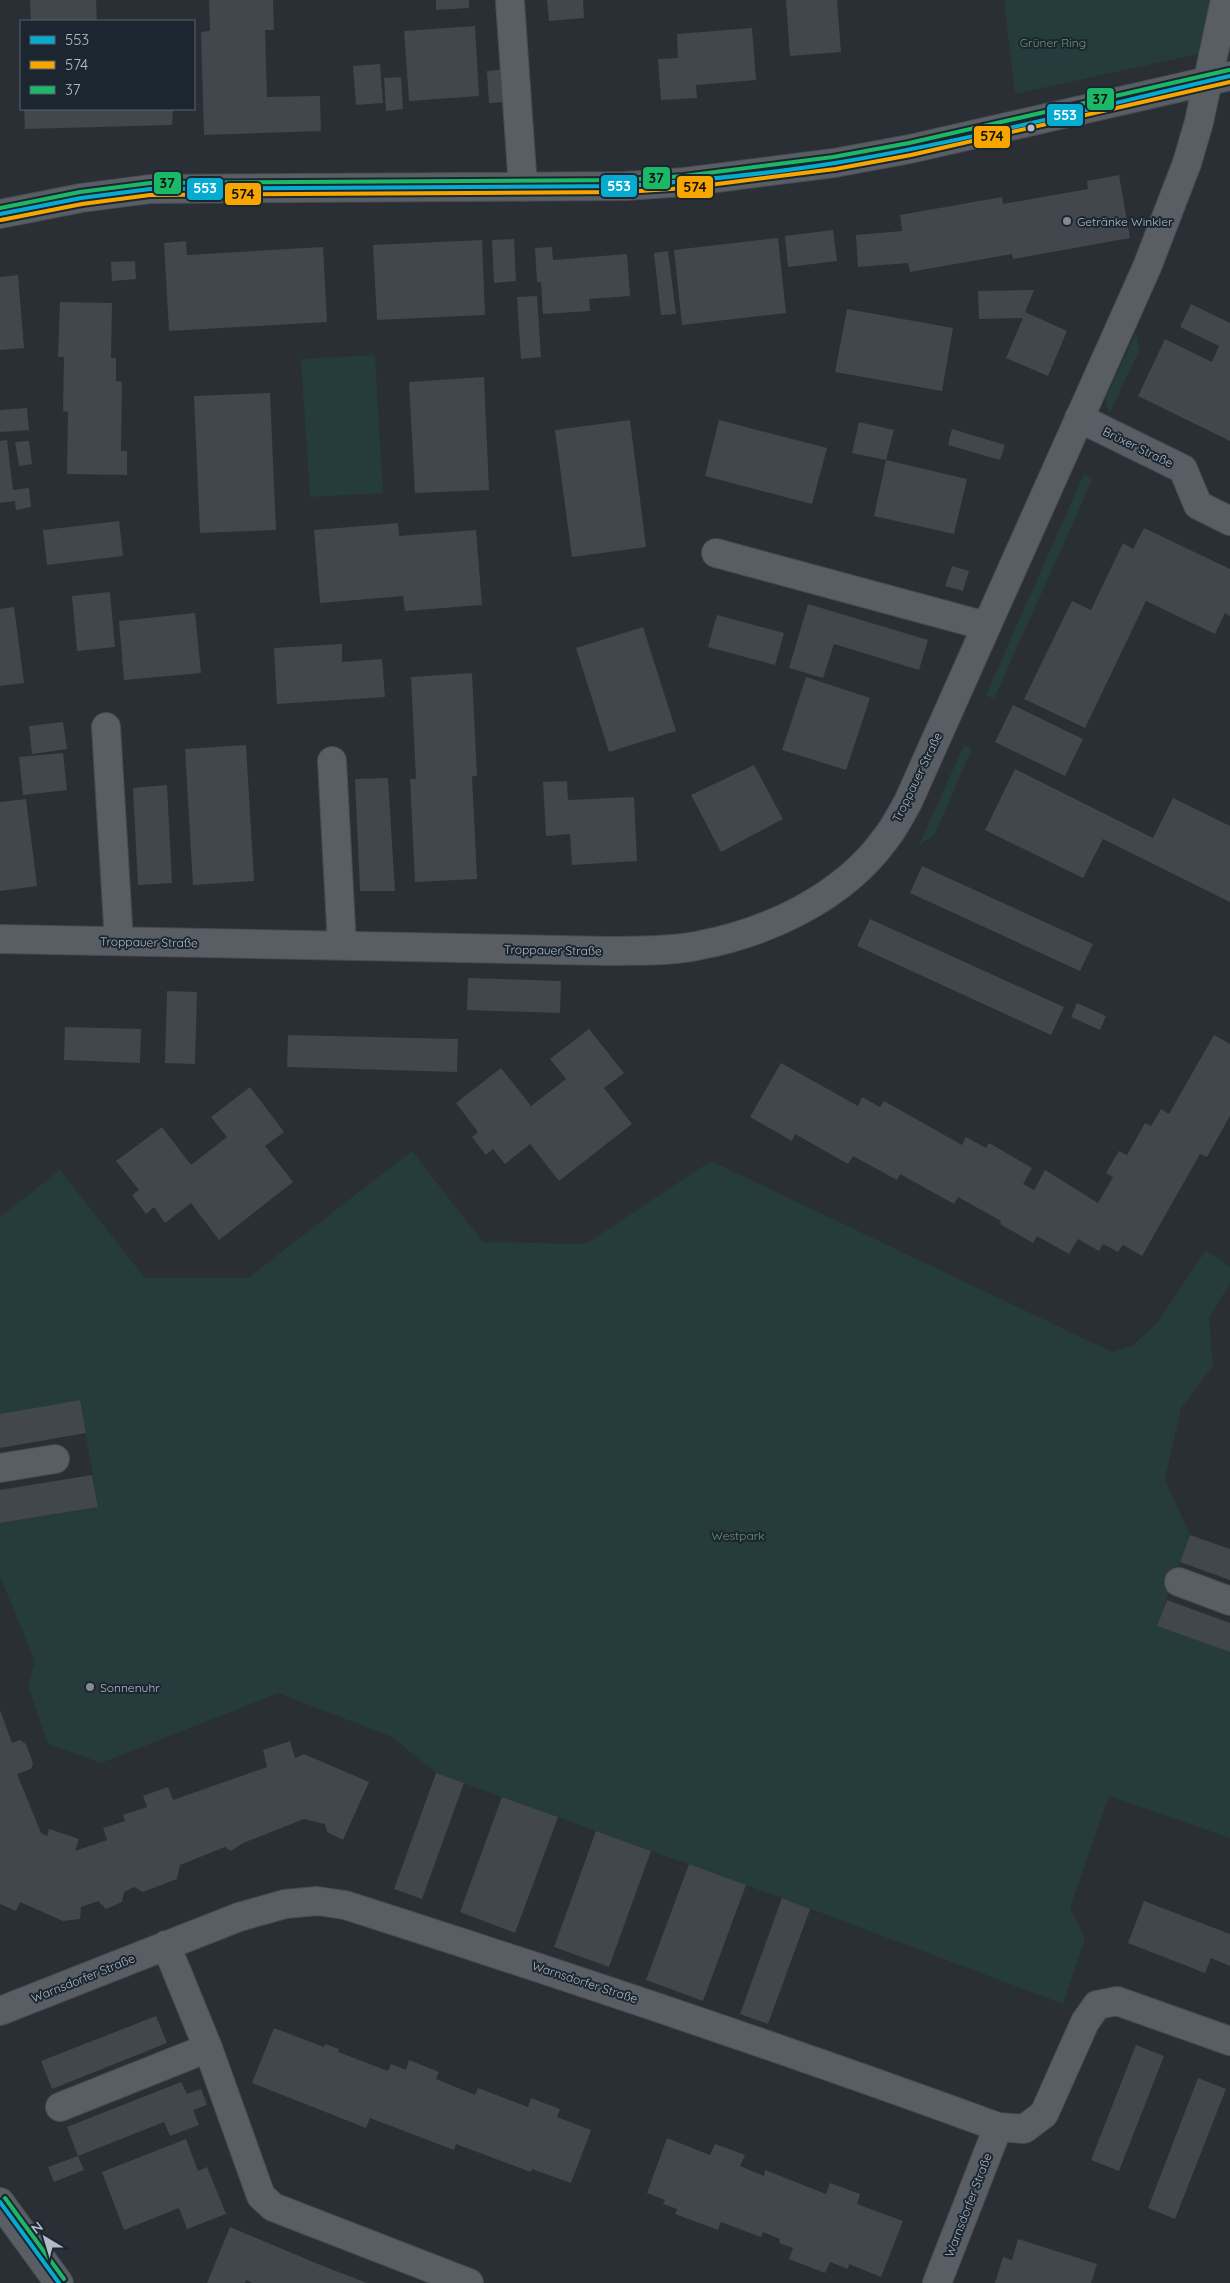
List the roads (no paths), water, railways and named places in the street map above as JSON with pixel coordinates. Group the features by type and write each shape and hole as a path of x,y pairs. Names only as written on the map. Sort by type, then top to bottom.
{"street":[{"name":"Troppauer Straße","path":"0,939 608,951 668,949 695,947 767,926 795,913 847,879 887,838 908,802 1147,267 1187,163 1199,122 1218,79 1225,0"},
{"path":"510,2 523,187"},
{"path":"0,214 81,198 150,189 625,186 686,182 834,162 910,149 1218,79"},
{"name":"Brüxer Straße","path":"1079,418 1183,469 1198,505 1230,521"},
{"path":"716,553 986,626"},
{"path":"106,727 119,941"},
{"path":"332,761 342,945"},
{"path":"0,1468 55,1459"},
{"path":"1179,1582 1230,1601"},
{"name":"Warnsdorfer Straße","path":"0,2011 239,1917 285,1904 317,1902 344,1905 688,2016 998,2127 1024,2129 1044,2114 1085,2022 1097,2005 1117,2001 1230,2041"},
{"path":"166,1945 208,2048 261,2196 273,2207 469,2283"},
{"path":"60,2107 208,2048"},
{"name":"Warnsdorfer Straße","path":"937,2283 998,2127"},
{"path":"0,2202 59,2283"}],"place":[{"name":"Getränke Winkler","path":"1067,221"},
{"name":"Sonnenuhr","path":"90,1687"}],"park label":[{"name":"Grüner Ring","path":"1053,42"},
{"name":"Westpark","path":"738,1535"}]}
